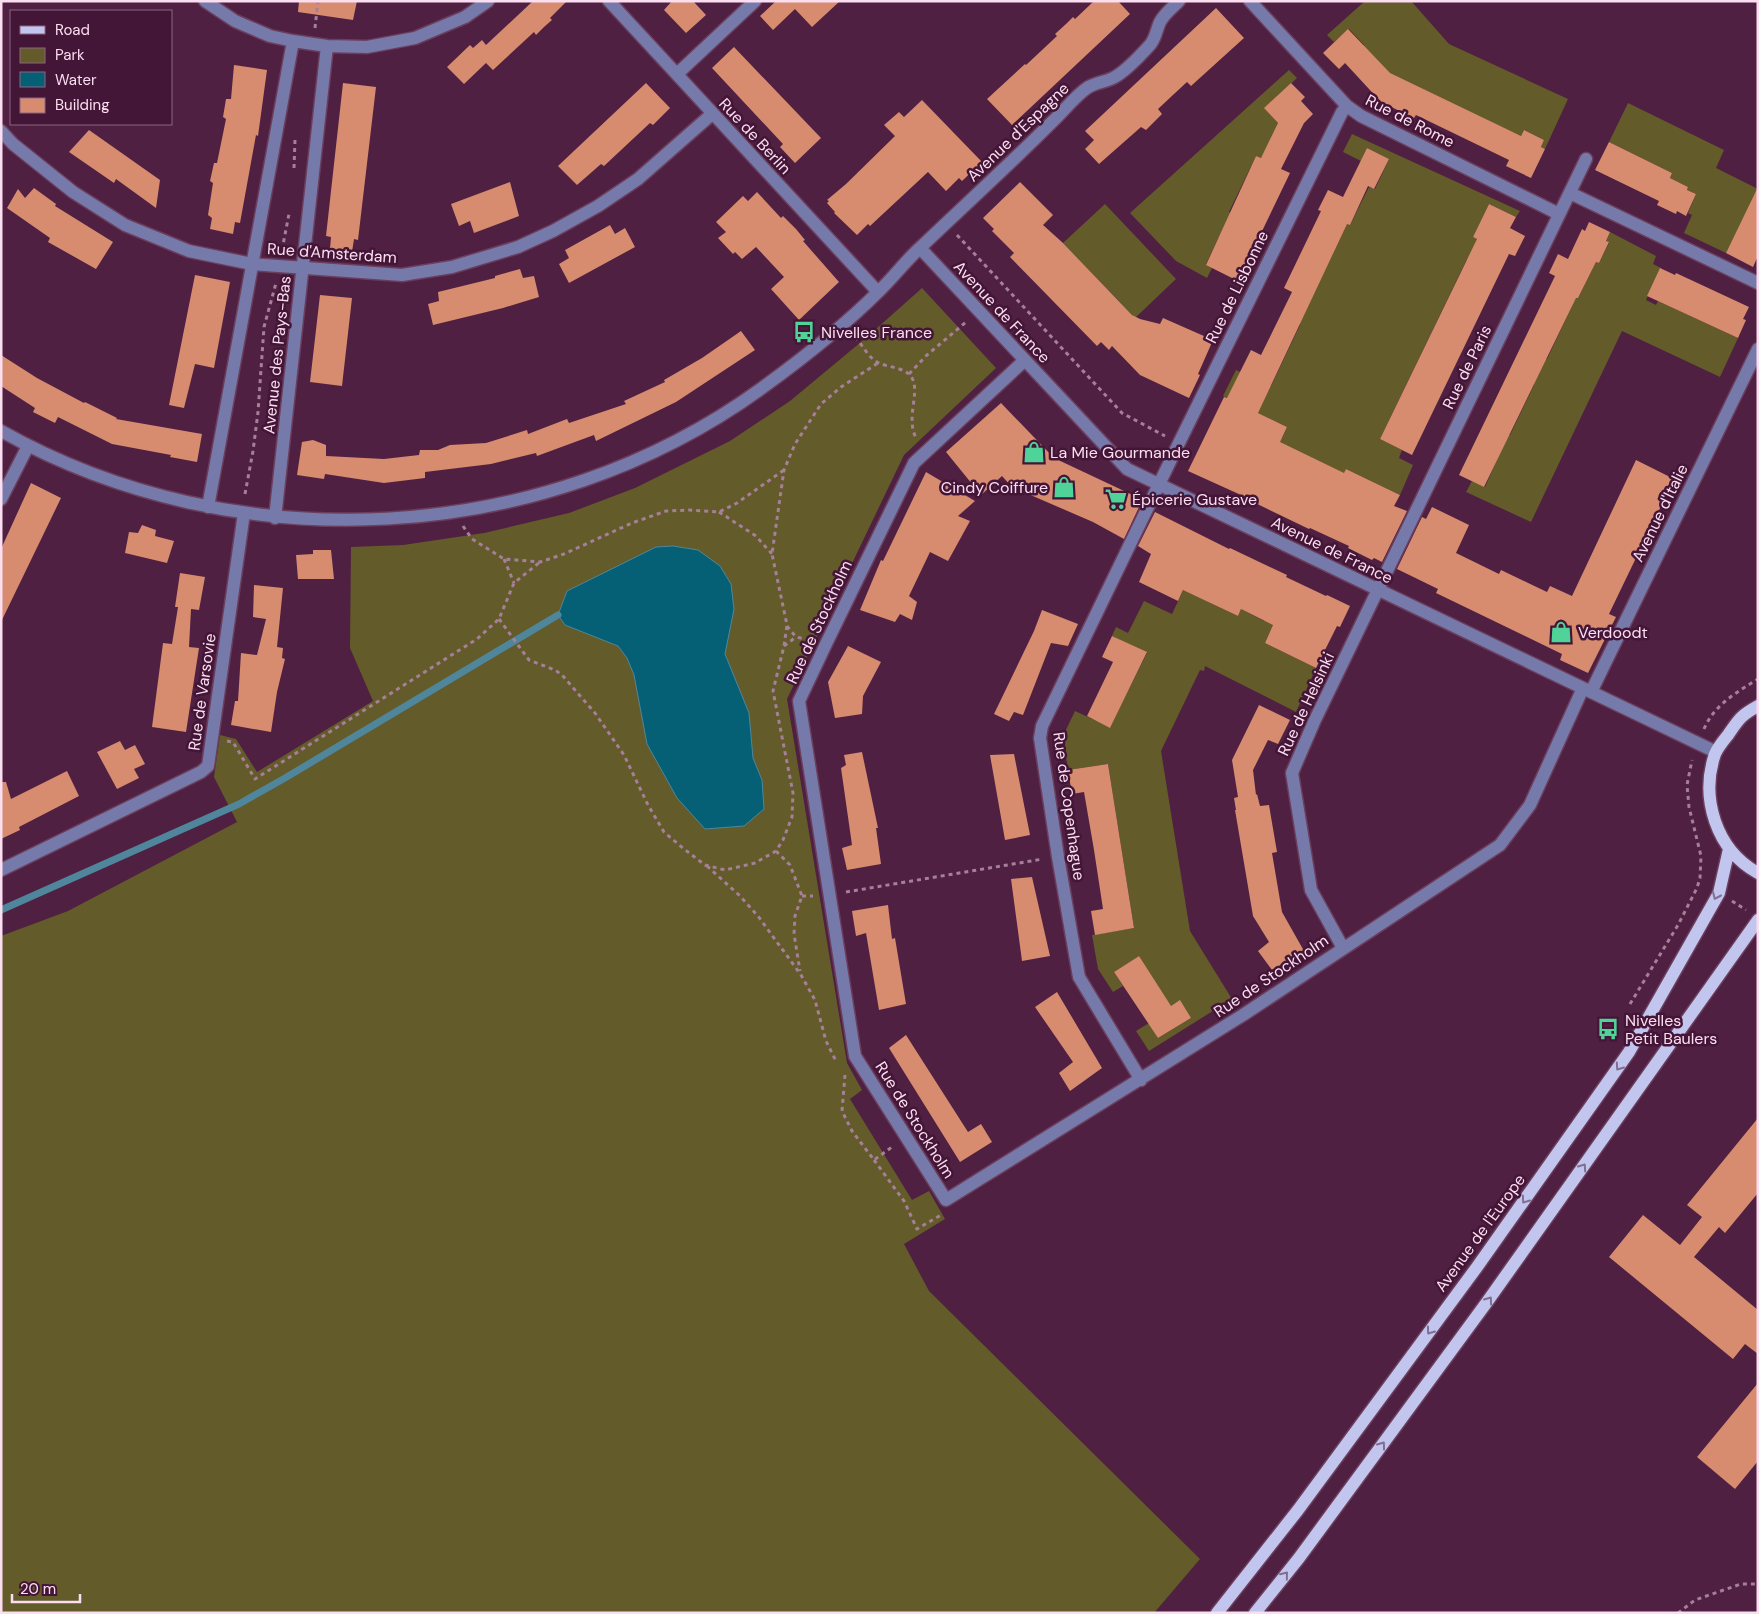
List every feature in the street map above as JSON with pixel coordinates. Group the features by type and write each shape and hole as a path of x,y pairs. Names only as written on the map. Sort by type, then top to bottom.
{"main road":[{"path":"1758,706 1742,715 1716,752 1708,783 1713,818 1729,849 1748,868 1758,873"},
{"name":"Avenue de l'Europe","path":"1217,1613 1298,1510 1471,1274 1629,1052 1719,893 1729,849"},
{"path":"1254,1613 1299,1558 1487,1302 1758,920"}],"street":[{"path":"205,1 235,21 270,36 293,42 327,46 367,47 415,38 466,17 488,1"},
{"name":"Rue de Berlin","path":"608,1 878,292"},
{"path":"676,74 755,1"},
{"name":"Avenue d'Espagne","path":"1,431 28,446 84,470 144,491 208,507 275,518 353,521 415,518 454,513 537,496 594,476 652,452 707,424 761,389 842,325 1087,88 1116,76 1153,43 1161,19 1179,1"},
{"name":"Rue de Rome","path":"1250,1 1347,106 1361,116 1559,214"},
{"path":"208,507 293,42"},
{"name":"Avenue des Pays-Bas","path":"275,518 327,46"},
{"name":"Rue de Lisbonne","path":"1159,484 1342,112 1347,106"},
{"name":"Rue d'Amsterdam","path":"1,131 13,144 73,192 125,225 189,251 252,264 402,275 452,266 518,247 553,231 598,206 638,179 712,114"},
{"name":"Rue de Paris","path":"1378,590 1586,159"},
{"path":"1570,192 1758,284"},
{"name":"Avenue de France","path":"920,248 978,312 1128,469 1716,752"},
{"name":"Avenue d'Italie","path":"1587,690 1758,349"},
{"name":"Rue de Stockholm","path":"1025,360 924,451 914,463 799,701 831,894 855,1056 946,1200 1243,1015 1500,845 1530,805 1587,690"},
{"path":"1,499 28,446"},
{"name":"Rue de Copenhague","path":"1141,1080 1079,977 1040,738 1042,726 1159,484"},
{"name":"Rue de Varsovie","path":"1,870 201,772 208,766 244,513"},
{"name":"Rue de Helsinki","path":"1343,948 1311,890 1292,772 1378,590"}],"path":[{"path":"946,224 1122,413 1179,443"},
{"path":"909,374 978,312"},
{"path":"842,325 878,363 900,369 909,374 913,380 912,410 914,436 924,451"},
{"path":"706,865 725,870 755,863 776,851 783,840 792,817 793,793 774,691 787,625 772,554 784,470 795,444 820,404 878,363"},
{"path":"719,512 737,503 784,470"},
{"path":"212,740 233,742 255,779 477,639 498,619 514,582 540,562 564,554 632,523 666,511 719,512 756,536 772,554"},
{"path":"454,513 472,539 504,559 540,562"},
{"path":"504,559 514,582"},
{"path":"498,619 529,660 555,670 562,675 595,713 624,754 648,805 664,832 684,850 706,865 739,895 758,916 801,974 815,1000 826,1041 837,1062"},
{"path":"787,625 796,636 826,644"},
{"path":"784,646 796,636"},
{"path":"776,851 790,865 802,896 795,916 794,934 801,974"},
{"path":"831,894 1058,857"},
{"path":"1630,1004 1678,925 1697,888"},
{"path":"845,1075 853,1073 862,1066"},
{"path":"841,1069 845,1075 842,1111 852,1131 904,1201 917,1229 941,1215 946,1200"},
{"path":"874,1160 906,1137"},
{"path":"1678,1613 1695,1600 1740,1584 1758,1584"}],"green space":[{"path":"1365,1 1411,1 1449,44 1568,99 1545,149 1541,147 1544,140 1524,130 1521,136 1397,81 1361,47 1364,45 1349,29 1334,42 1327,35"},
{"path":"1289,70 1297,78 1265,108 1282,128 1261,158 1256,156 1229,212 1234,215 1219,237 1206,264 1212,268 1207,278 1176,261 1130,213"},
{"path":"1628,103 1724,150 1716,168 1758,189 1726,253 1684,233 1692,215 1688,213 1696,194 1687,190 1688,187 1670,178 1672,173 1609,142"},
{"path":"1352,134 1520,211 1516,217 1489,204 1473,237 1482,241 1466,261 1380,439 1402,450 1399,458 1413,465 1400,495 1346,469 1343,476 1285,455 1273,433 1282,438 1287,427 1223,396 1236,370 1271,386 1300,325 1330,215 1350,225 1369,187 1375,189 1389,159 1367,148 1361,161 1343,152"},
{"path":"1105,204 1176,279 1135,318 1063,243"},
{"path":"1610,232 1656,256 1653,264 1661,268 1646,300 1656,305 1658,301 1738,338 1720,377 1622,331 1531,522 1466,492 1472,481 1485,487 1575,297 1578,298 1596,262 1599,263 1609,243 1606,241"},
{"path":"922,288 996,368 904,455 787,699 847,1063 862,1090 850,1099 912,1200 929,1191 945,1219 904,1244 929,1291 1200,1559 1154,1613 1,1613 1,936 68,911 237,822 214,777 220,735 236,739 257,772 373,701 350,648 351,547 403,545 484,533 569,513 635,488 730,441 790,401"},
{"path":"1189,578 1209,602 1238,616 1241,609 1264,621 1277,617 1265,643 1316,668 1296,712 1205,666 1204,671 1200,670 1161,751 1190,931 1232,999 1149,1051 1136,1031 1149,1023 1158,1038 1191,1018 1166,1009 1139,956 1114,972 1123,986 1113,992 1098,969 1092,935 1134,928 1108,764 1068,770 1063,736 1075,711 1110,727 1147,653 1112,636 1116,627 1128,633 1144,601 1172,614"}],"water":[{"path":"673,546 698,550 720,566 731,584 734,609 725,654 749,713 753,758 762,780 764,809 744,826 705,829 677,798 647,744 634,675 627,658 618,646 565,625 558,615 567,591 656,547"}],"building":[{"path":"299,1 357,1 353,20 298,12"},
{"path":"533,1 567,1 550,18 552,20 536,35 534,32 493,70 486,63 464,84 447,67 470,45 473,48 482,40 486,45"},
{"path":"672,1 693,1 706,15 686,33 664,10"},
{"path":"776,1 840,1 812,27 795,9 773,30 760,16"},
{"path":"1094,1 1118,1 1130,14 1012,125 987,99 1057,36 1055,34 1073,17 1075,19"},
{"path":"1216,8 1244,38 1191,86 1187,82 1158,109 1162,114 1146,130 1141,127 1099,164 1085,149 1094,140 1085,131"},
{"path":"1348,29 1390,73 1521,136 1524,130 1544,140 1541,147 1545,149 1531,178 1506,166 1509,160 1416,115 1414,118 1381,102 1345,63 1339,69 1323,53"},
{"path":"734,47 821,138 795,163 780,147 783,144 712,68"},
{"path":"234,65 267,70 258,136 256,135 240,223 235,222 233,234 210,229 212,218 208,215 213,183 210,181 214,163 217,163 226,119 223,117 226,99 231,99"},
{"path":"343,83 376,87 358,240 354,239 352,252 330,249 331,237 326,236"},
{"path":"646,83 670,108 653,125 650,123 604,166 601,164 577,185 558,166"},
{"path":"1291,83 1305,97 1301,101 1313,114 1304,123 1281,169 1290,173 1238,281 1206,265 1256,156 1261,158 1278,123 1264,108"},
{"path":"922,100 982,162 962,181 959,178 946,191 928,172 870,226 868,224 857,235 834,213 827,200 895,136 884,125 899,112 904,117"},
{"path":"89,130 160,180 156,208 116,179 114,183 69,152"},
{"path":"1609,142 1672,173 1670,178 1688,187 1687,190 1696,194 1686,216 1677,211 1676,214 1657,205 1659,201 1595,170"},
{"path":"1367,148 1389,159 1374,189 1368,186 1350,225 1347,224 1258,413 1287,427 1280,442 1344,473 1346,469 1400,495 1394,506 1407,511 1382,562 1374,558 1372,560 1348,548 1349,546 1188,471 1224,397 1227,398 1251,350 1261,355 1292,292 1284,288 1321,211 1318,210 1328,190 1343,197"},
{"path":"510,182 519,216 474,233 470,221 459,226 451,204"},
{"path":"1020,182 1053,215 1043,225 1063,243 1132,315 1160,324 1163,318 1213,340 1189,398 1140,375 1112,346 1109,350 1101,342 1097,346 1010,257 1014,253 992,231 994,229 983,218"},
{"path":"1758,187 1758,256 1753,267 1726,253"},
{"path":"34,188 56,204 55,206 113,242 96,269 48,242 50,238 7,208 18,189 25,198"},
{"path":"757,192 781,218 783,216 796,229 805,240 803,241 839,282 799,320 771,289 784,277 756,247 742,259 735,252 733,254 718,238 726,232 716,222 743,196 748,201"},
{"path":"1489,204 1516,217 1510,228 1525,236 1515,256 1509,254 1412,455 1380,439 1477,239 1473,237"},
{"path":"1589,222 1610,232 1606,241 1609,242 1599,263 1596,262 1578,298 1576,298 1484,487 1459,475 1555,276 1549,273 1558,254 1568,259 1582,229 1585,231"},
{"path":"610,225 615,234 625,228 635,247 569,283 559,264 569,258 565,250"},
{"path":"1660,268 1675,275 1676,273 1749,307 1743,319 1746,320 1738,338 1647,296"},
{"path":"520,269 523,278 534,276 539,297 433,325 428,304 439,301 438,292 495,278 495,276"},
{"path":"195,275 230,282 214,368 195,364 184,408 169,405"},
{"path":"320,295 352,298 342,386 310,382"},
{"path":"741,331 755,350 676,402 596,441 594,435 537,456 536,453 491,464 425,472 425,478 384,483 325,474 324,479 297,475 302,442 313,440 326,445 326,456 384,459 419,455 420,450 438,450 450,445 486,443 527,430 528,434 567,419 569,423 626,404 624,401 665,382 664,380 702,358"},
{"path":"1,355 37,378 116,419 202,434 197,462 112,444 58,417 55,423 33,412 35,408 1,386"},
{"path":"1001,403 1054,458 1139,498 1136,503 1140,505 1124,539 1093,522 1012,487 1002,476 981,495 946,452"},
{"path":"1636,460 1674,479 1609,614 1616,617 1588,673 1560,660 1562,654 1436,593 1438,589 1397,569 1422,517 1426,519 1432,507 1469,525 1456,553 1499,574 1501,570 1547,592 1550,586 1572,596"},
{"path":"926,472 975,501 958,516 970,521 948,561 930,552 909,596 917,602 912,620 900,614 895,622 860,610 881,560 883,561"},
{"path":"31,483 61,498 1,622 1,549"},
{"path":"1155,512 1229,549 1287,575 1286,577 1350,606 1340,627 1337,626 1316,668 1265,643 1273,625 1241,609 1238,616 1183,590 1178,601 1139,582 1151,554 1138,546"},
{"path":"142,525 156,530 155,536 174,541 167,563 125,553 129,532 138,533"},
{"path":"313,550 331,550 334,579 298,579 296,555 313,554"},
{"path":"180,573 205,577 199,610 191,609 189,647 199,648 186,732 152,727 163,643 172,644 178,607 175,607"},
{"path":"254,585 283,588 277,647 283,648 282,658 285,659 277,692 271,732 231,725 235,701 238,701 241,653 257,655 266,619 253,617"},
{"path":"1042,610 1078,624 1068,646 1051,643 1023,715 1014,712 1009,721 994,714 1034,631"},
{"path":"1112,636 1147,652 1110,728 1087,716 1113,662 1102,657"},
{"path":"848,646 881,662 863,696 862,714 835,718 828,682"},
{"path":"1259,705 1290,720 1278,744 1268,740 1253,770 1256,795 1260,806 1269,805 1277,852 1272,853 1282,912 1304,951 1272,970 1258,951 1269,942 1253,916 1235,810 1234,798 1238,797 1232,760"},
{"path":"120,741 125,750 135,745 145,764 134,769 139,778 117,789 97,752"},
{"path":"862,752 878,828 876,828 881,864 847,870 842,848 852,845 841,768 846,765 844,755"},
{"path":"1014,754 1030,835 1005,840 990,755"},
{"path":"1108,764 1134,928 1095,935 1091,911 1103,909 1094,850 1084,792 1072,794 1068,770"},
{"path":"67,771 79,796 19,827 20,830 1,839 1,782 6,782 11,799"},
{"path":"1032,877 1050,956 1022,961 1011,879"},
{"path":"888,905 892,939 895,938 906,1004 879,1010 866,933 856,936 852,911"},
{"path":"1139,956 1171,1006 1180,1000 1191,1018 1158,1038 1114,972"},
{"path":"1057,992 1102,1068 1070,1091 1059,1073 1073,1062 1035,1007"},
{"path":"906,1035 968,1132 981,1124 992,1142 960,1162 889,1048"},
{"path":"1758,1118 1758,1193 1725,1233 1719,1227 1694,1257 1758,1310 1758,1354 1745,1344 1733,1359 1609,1257 1643,1215 1680,1245 1702,1217 1687,1205"},
{"path":"1758,1383 1758,1461 1735,1489 1697,1457"}],"waterway":[{"path":"1,910 239,804 558,615"}],"place":[{"name":"Nivelles France","path":"804,332"},
{"name":"La Mie Gourmande","path":"1034,452"},
{"name":"Cindy Coiffure","path":"1064,487"},
{"name":"Épicerie Gustave","path":"1116,499"},
{"name":"Verdoodt","path":"1561,632"},
{"name":"Nivelles Petit Baulers","path":"1608,1029"}]}
